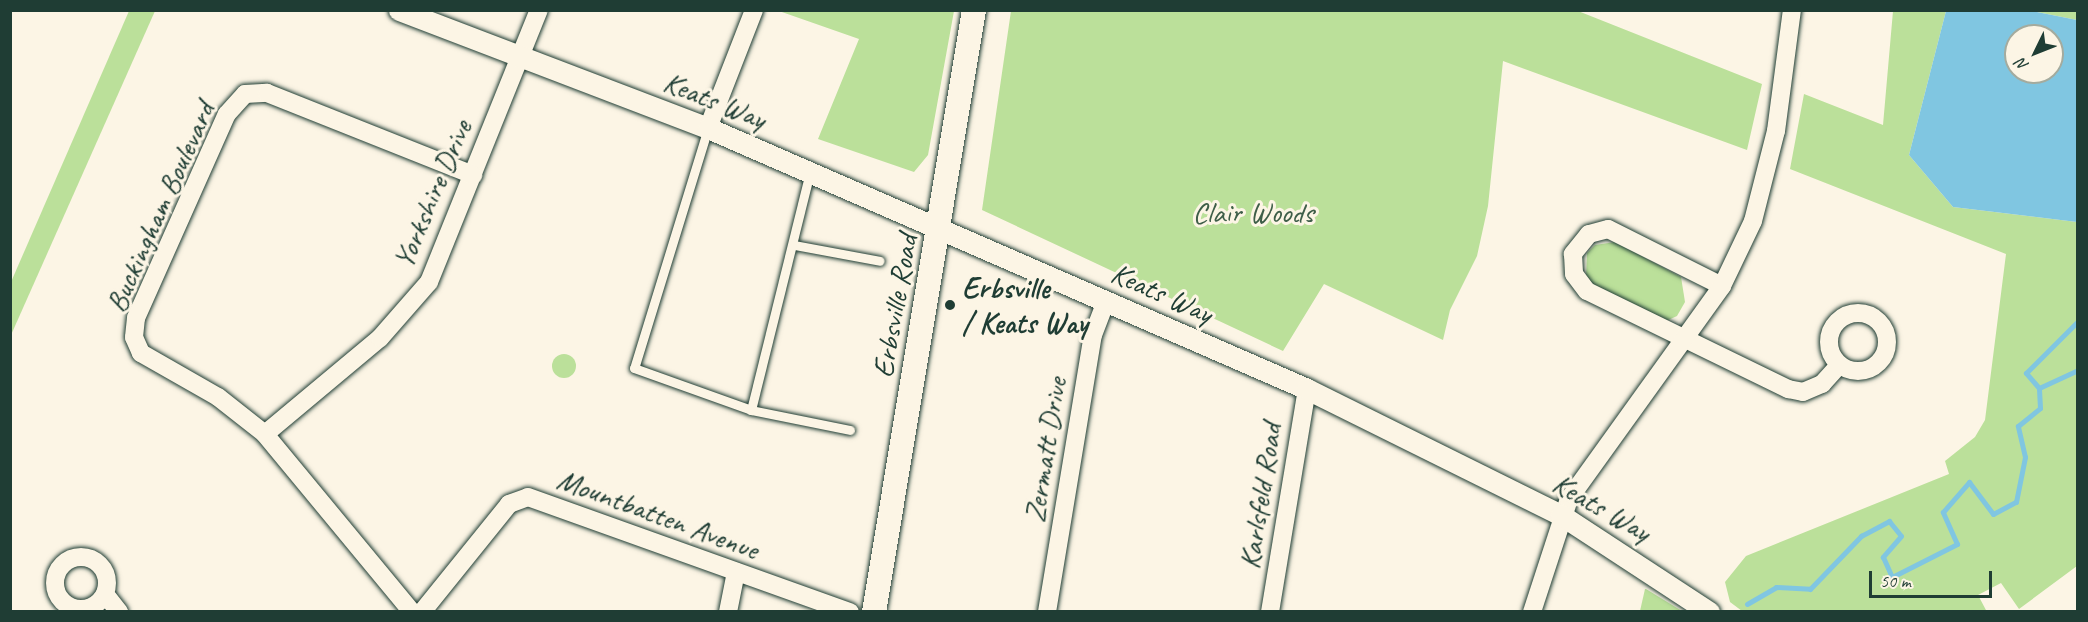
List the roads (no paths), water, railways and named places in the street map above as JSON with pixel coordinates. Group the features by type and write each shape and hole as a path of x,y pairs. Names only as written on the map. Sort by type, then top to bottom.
{"main road":[{"name":"Erbsville Road","path":"874,612 940,229 974,10"}],"street":[{"name":"Keats Way","path":"399,10 708,128 1306,389 1561,515 1709,612"},
{"name":"Yorkshire Drive","path":"264,434 380,338 429,282 539,10"},
{"path":"708,128 754,10"},
{"path":"1532,612 1561,515 1722,286 1753,221 1776,131 1792,10"},
{"name":"Buckingham Boulevard","path":"412,612 264,434 218,397 141,353 134,337 136,318 226,114 245,94 267,93 473,175"},
{"path":"1722,286 1608,230 1582,240 1572,264 1587,291 1796,391 1822,384 1839,364"},
{"name":"Zermatt Drive","path":"1047,612 1093,335 1106,301"},
{"name":"Karlsfeld Road","path":"1270,612 1306,389"},
{"name":"Mountbatten Avenue","path":"422,612 509,504 528,497 850,612"},
{"path":"728,612 736,572"},
{"path":"105,594 119,612"}],"lane":[{"path":"708,128 634,368 751,410 850,430"},
{"path":"751,410 794,245 810,172"},
{"path":"794,245 880,261"}],"water":[{"path":"1946,11 2032,11 2077,20 2077,222 1953,207 1909,155"}],"waterway":[{"path":"1747,604 1776,587 1810,589 1861,536 1889,521 1901,536 1883,557 1892,577 1957,544 1943,512 1969,482 1993,514 2016,502 2025,457 2018,426 2040,408 2039,388 2026,373 2078,321"},
{"path":"2039,388 2078,370"}],"place":[{"name":"Erbsville / Keats Way","path":"950,305"}],"park label":[{"name":"Clair Woods","path":"1253,212"}]}
